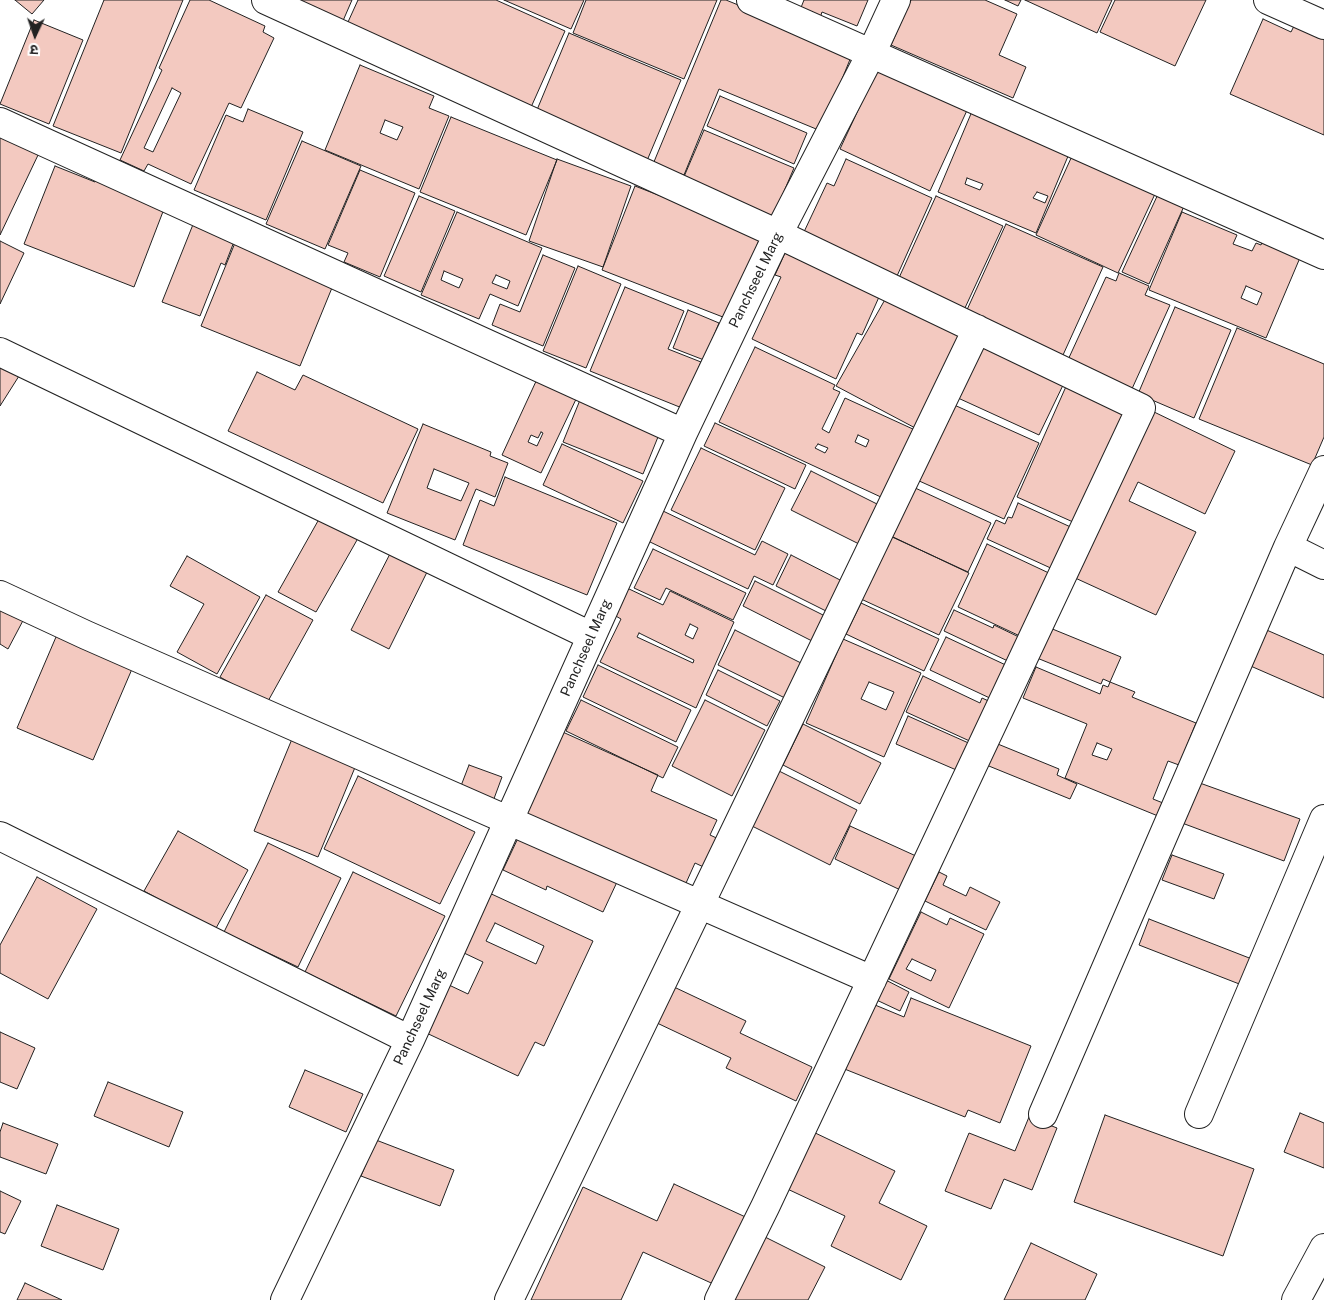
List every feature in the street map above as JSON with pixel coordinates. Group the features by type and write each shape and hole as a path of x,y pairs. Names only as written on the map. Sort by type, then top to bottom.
{"street":[{"path":"266,0 778,234 1141,408 719,1300"},
{"path":"751,0 872,52 1324,255"},
{"name":"Panchseel Marg","path":"285,1300 410,1040 683,433 778,234 872,52 896,0"},
{"path":"1268,0 1324,26"},
{"path":"0,122 683,433"},
{"path":"509,1300 977,329"},
{"path":"0,352 591,636"},
{"path":"1043,1114 1288,547 1324,470"},
{"path":"1288,547 1324,565"},
{"path":"0,595 95,639 872,980"},
{"path":"1199,1114 1324,819"},
{"path":"0,836 410,1040"},
{"path":"1296,1300 1324,1248"}],"building":[{"path":"15,0 44,0 32,14"},
{"path":"104,0 183,0 121,153 53,126"},
{"path":"190,0 209,0 265,26 263,32 274,38 241,108 229,103 191,184 148,164 144,171 120,160 162,70 159,68","holes":["172,88 181,93 153,152 144,148"]},
{"path":"286,0 352,0 339,30"},
{"path":"358,0 496,0 565,31 528,114 343,33"},
{"path":"504,0 584,0 571,29"},
{"path":"586,0 717,0 684,79 573,33"},
{"path":"721,0 726,0 853,52 821,131 719,89 684,175 681,174 678,180 651,169"},
{"path":"804,0 868,0 857,26 822,12 820,18 800,10"},
{"path":"911,0 985,0 1017,14 999,55 1026,67 1013,98 891,45"},
{"path":"1005,0 1021,0 1018,6"},
{"path":"1025,0 1112,0 1097,33"},
{"path":"1115,0 1206,0 1175,66 1100,32"},
{"path":"1263,19 1291,32 1295,24 1324,37 1324,135 1230,94"},
{"path":"34,20 83,40 49,124 0,104"},
{"path":"569,33 681,80 646,163 534,117"},
{"path":"360,65 434,96 429,108 449,116 419,189 325,150","holes":["385,120 403,127 397,140 380,133"]},
{"path":"879,65 969,106 930,191 840,149"},
{"path":"720,96 807,133 794,164 707,126"},
{"path":"248,109 303,132 266,220 194,190 226,115 243,122"},
{"path":"973,109 1071,149 1036,233 938,192","holes":["967,178 983,184 980,190 965,184","1037,192 1048,196 1045,203 1033,198"]},
{"path":"451,117 557,160 526,235 420,192"},
{"path":"704,130 794,168 773,217 683,179"},
{"path":"0,135 39,153 0,235"},
{"path":"302,141 361,166 325,249 266,224"},
{"path":"1072,156 1155,194 1118,273 1036,235"},
{"path":"557,159 631,186 603,267 529,241"},
{"path":"846,159 932,198 897,276 803,234 827,183 834,186"},
{"path":"55,166 95,182 99,172 164,209 134,287 24,244"},
{"path":"360,170 415,193 380,277 344,262 348,253 328,245"},
{"path":"635,186 761,235 728,319 602,270"},
{"path":"1159,192 1185,204 1149,284 1122,272"},
{"path":"419,196 455,211 421,292 384,276"},
{"path":"936,196 1003,226 964,310 898,280"},
{"path":"457,212 542,248 518,306 490,294 479,319 421,295","holes":["444,271 463,279 459,288 441,280","496,275 510,281 507,289 492,283"]},
{"path":"1182,212 1237,235 1233,244 1252,251 1256,243 1261,245 1264,237 1302,253 1266,338 1149,290","holes":["1246,286 1262,293 1257,305 1241,298"]},
{"path":"194,222 235,239 225,265 221,263 200,316 162,302"},
{"path":"1006,224 1103,267 1063,355 966,312"},
{"path":"237,238 336,278 300,366 201,326"},
{"path":"0,241 24,253 0,304"},
{"path":"785,253 879,297 862,335 857,333 836,379 752,339 781,277 775,275"},
{"path":"543,255 575,268 543,346 492,325 500,304 520,312"},
{"path":"578,266 621,284 586,368 543,351"},
{"path":"1119,273 1149,286 1145,295 1170,305 1131,391 1067,362 1106,277 1116,281"},
{"path":"625,287 684,311 668,349 701,362 682,408 590,371"},
{"path":"887,296 968,339 919,430 836,386"},
{"path":"1175,307 1231,330 1194,418 1138,394"},
{"path":"688,310 719,323 704,360 673,348"},
{"path":"1237,328 1324,364 1324,437 1312,465 1199,419"},
{"path":"983,344 1065,381 1039,435 958,398"},
{"path":"755,347 835,385 833,389 840,392 822,429 829,433 845,398 915,430 883,498 719,422","holes":["858,435 869,440 866,447 855,442","818,444 828,448 825,453 815,448"]},
{"path":"0,364 19,376 0,406"},
{"path":"257,372 295,390 303,375 418,429 383,503 228,431"},
{"path":"538,377 578,395 541,473 502,455","holes":["541,432 543,433 537,446 528,442 531,435 538,438"]},
{"path":"1068,382 1132,411 1082,526 1017,497"},
{"path":"580,400 660,432 643,474 563,442"},
{"path":"952,404 1039,443 1004,519 917,480"},
{"path":"1152,411 1235,451 1205,514 1138,482 1129,501 1196,532 1156,615 1073,577"},
{"path":"715,423 806,465 795,489 704,446"},
{"path":"423,424 491,452 490,456 508,463 495,497 476,489 455,540 387,513","holes":["434,469 469,483 461,501 427,488"]},
{"path":"562,444 643,481 623,523 543,485"},
{"path":"701,448 785,488 755,550 671,510"},
{"path":"811,471 879,505 859,544 791,510"},
{"path":"505,477 617,523 587,595 463,545 480,500 494,506"},
{"path":"913,487 991,523 968,572 890,536"},
{"path":"1018,503 1075,529 1055,570 987,539 996,520 1005,524 1008,517 1012,518"},
{"path":"663,511 755,555 762,541 788,554 773,585 754,576 748,589 648,541"},
{"path":"323,512 361,533 316,612 278,592"},
{"path":"891,536 969,573 939,635 861,599"},
{"path":"987,544 1051,574 1022,637 958,607"},
{"path":"394,546 431,564 389,649 351,630"},
{"path":"653,549 746,593 733,620 666,588 660,600 634,588"},
{"path":"791,555 844,582 828,612 776,586"},
{"path":"187,556 260,597 217,674 177,652 204,604 170,586"},
{"path":"755,581 825,616 812,641 743,606"},
{"path":"627,588 663,605 670,591 734,622 696,708 600,662 621,619 614,615","holes":["690,624 698,628 693,639 685,635","639,633 694,660 693,663 637,637"]},
{"path":"266,595 313,620 267,703 220,677"},
{"path":"861,603 939,639 924,671 846,634"},
{"path":"0,609 27,613 8,649 0,644"},
{"path":"954,610 993,628 994,625 1021,638 1010,662 944,631"},
{"path":"1050,628 1121,657 1110,682 1103,679 1101,684 1037,658"},
{"path":"1262,628 1324,655 1324,698 1246,664"},
{"path":"59,630 135,662 93,760 17,728"},
{"path":"735,630 805,665 787,699 718,665"},
{"path":"946,637 1010,667 994,700 930,670"},
{"path":"843,639 921,673 884,757 806,723","holes":["869,682 894,692 886,710 861,699"]},
{"path":"598,665 691,710 676,742 583,697"},
{"path":"1036,667 1100,694 1103,685 1108,687 1110,682 1135,692 1132,697 1196,723 1179,765 1168,761 1153,799 1163,803 1158,816 1065,778 1087,724 1023,698"},
{"path":"718,670 780,701 767,726 706,695"},
{"path":"923,676 980,703 982,698 993,703 974,743 906,712"},
{"path":"581,700 678,747 663,778 566,731"},
{"path":"705,700 765,730 732,796 672,766"},
{"path":"908,716 973,745 961,772 896,744"},
{"path":"803,724 881,763 860,804 783,765"},
{"path":"556,729 658,775 651,791 717,820 710,835 723,841 710,870 695,863 682,892 515,817"},
{"path":"292,739 356,765 318,857 254,831"},
{"path":"988,740 1059,769 1057,775 1077,784 1070,799 979,762"},
{"path":"1097,743 1112,749 1107,760 1092,755"},
{"path":"469,765 502,777 492,804 459,791"},
{"path":"769,766 857,810 830,865 742,821"},
{"path":"358,776 475,832 440,904 324,849"},
{"path":"1197,782 1300,819 1284,861 1182,823"},
{"path":"850,826 927,861 911,895 835,859"},
{"path":"178,831 248,870 215,930 144,891"},
{"path":"519,836 617,882 603,912 547,886 546,890 503,870"},
{"path":"268,843 341,878 298,967 224,932"},
{"path":"1172,855 1224,874 1214,899 1162,880"},
{"path":"353,872 445,916 396,1016 305,972"},
{"path":"939,872 947,876 943,885 966,896 970,887 1000,902 986,930 925,901"},
{"path":"37,877 97,909 48,999 0,973 0,945"},
{"path":"485,891 593,941 544,1046 535,1042 518,1076 420,1030","holes":["495,923 544,946 536,964 486,941","464,953 483,962 468,994 449,985"]},
{"path":"921,912 947,925 950,918 984,934 949,1008 889,979","holes":["912,959 936,970 931,981 906,969"]},
{"path":"1149,919 1257,961 1247,987 1139,945"},
{"path":"878,976 909,992 900,1011 868,996"},
{"path":"674,987 746,1021 740,1033 812,1067 796,1101 726,1068 731,1058 657,1023"},
{"path":"911,998 1031,1046 1000,1123 968,1110 965,1117 837,1066 863,1000 904,1017"},
{"path":"0,1032 35,1048 17,1089 0,1082"},
{"path":"305,1070 363,1094 346,1132 289,1107"},
{"path":"108,1082 183,1112 169,1147 94,1116"},
{"path":"1300,1113 1324,1123 1324,1168 1284,1152"},
{"path":"1105,1115 1254,1169 1223,1256 1074,1202"},
{"path":"1029,1117 1057,1128 1032,1190 1004,1179 991,1209 945,1191 969,1133 1015,1151"},
{"path":"3,1123 58,1144 46,1174 0,1157 0,1132"},
{"path":"809,1130 895,1171 879,1203 927,1226 901,1280 831,1246 845,1216 781,1186"},
{"path":"376,1140 454,1170 440,1206 361,1176"},
{"path":"674,1184 752,1220 720,1287 643,1252 621,1300 531,1300 583,1187 657,1221"},
{"path":"0,1191 21,1201 5,1234 0,1232"},
{"path":"57,1205 119,1229 103,1270 41,1246"},
{"path":"755,1232 825,1267 808,1300 727,1300"},
{"path":"1031,1243 1097,1274 1085,1300 1004,1300"},
{"path":"25,1283 62,1300 17,1300"}]}
